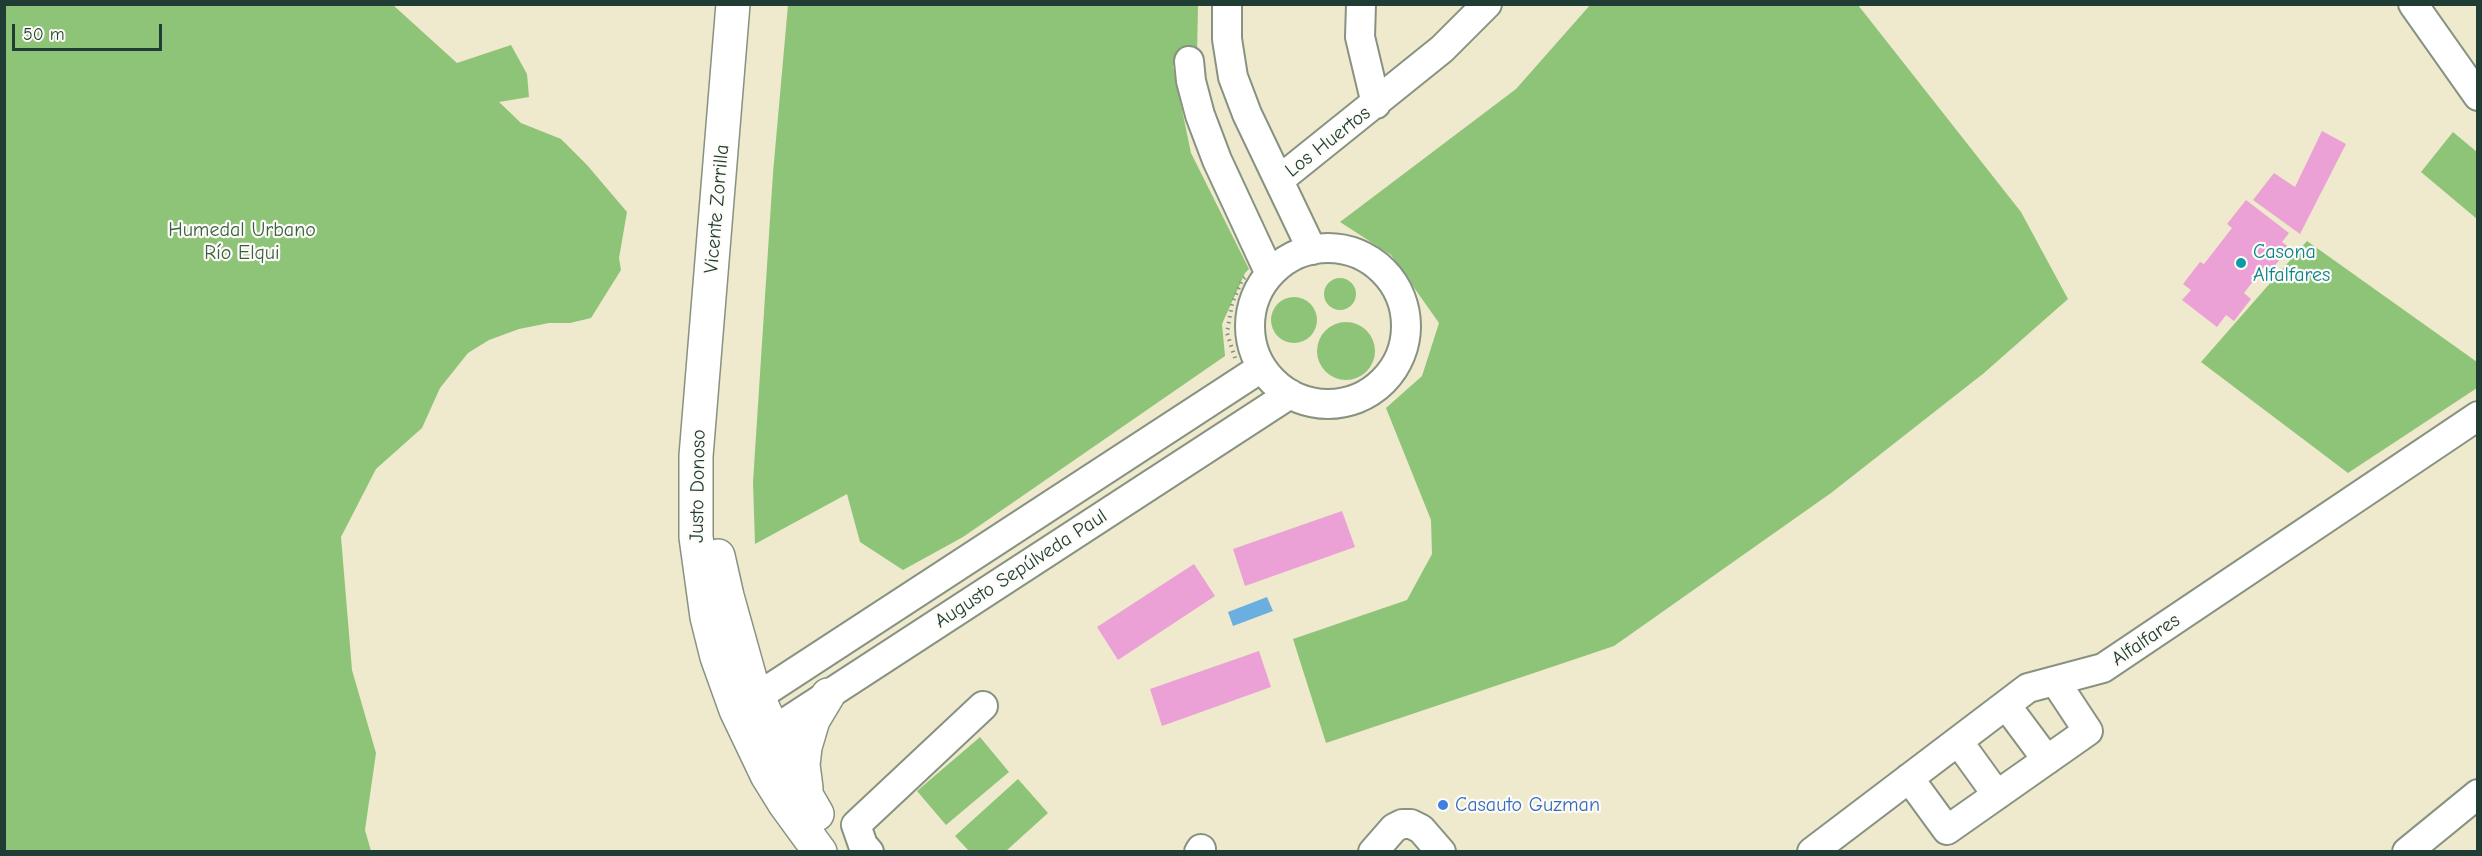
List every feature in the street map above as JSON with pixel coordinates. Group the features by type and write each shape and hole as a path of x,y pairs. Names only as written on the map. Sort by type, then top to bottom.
{"main road":[{"name":"Vicente Zorrilla","path":"700,414 733,4"},
{"name":"Justo Donoso","path":"700,414 703,460 717,551 738,639 747,703 785,804 820,852"},
{"path":"809,802 804,772 805,747 813,720 828,695"},
{"name":"Justo Donoso","path":"762,738 842,852"}],"street":[{"path":"1227,4 1227,39 1233,77 1247,114 1312,250"},
{"name":"Los Huertos","path":"1361,4 1360,38 1376,104"},
{"name":"Los Huertos","path":"1279,180 1442,49 1487,4"},
{"path":"2413,4 2478,96"},
{"path":"1233,77 1190,71 1200,115 1259,274 1257,294 1250,318 1249,366 1279,388 1302,400 1329,405 1355,400 1378,386 1396,365 1405,339 1407,311 1395,287 1380,268 1360,255 1336,249 1312,250 1259,274"},
{"name":"Augusto Sepúlveda Paul","path":"747,703 905,600 1249,366"},
{"name":"Augusto Sepúlveda Paul","path":"762,738 1290,394"},
{"name":"Alfalfares","path":"1812,852 2028,688 2103,668 2478,416"},
{"path":"905,600 926,631"},
{"path":"1909,778 1947,830 2088,731 2055,681"},
{"path":"2006,705 2047,760"},
{"path":"868,852 856,825 983,706"},
{"path":"1958,741 1997,795"},
{"path":"2407,852 2478,794"},
{"path":"1373,852 1394,828 1402,824 1411,824 1428,835 1441,852"}],"path":[{"path":"1249,366 1227,333 1232,304 1242,280 1259,274"}],"green space":[{"path":"1591,4 1858,5 2021,212 2068,299 1984,373 1831,493 1614,646 1326,743 1293,639 1407,600 1432,554 1431,520 1386,408 1422,376 1439,323 1391,255 1340,222 1516,89"},
{"name":"Humedal Urbano Río Elqui","path":"4,5 393,5 457,63 511,45 527,74 529,97 499,102 521,123 561,139 587,165 627,212 619,258 621,270 591,318 519,329 489,340 468,353 440,388 422,428 376,469 341,537 352,670 376,753 365,830 371,851 5,851"},
{"path":"788,5 1198,5 1197,56 1173,66 1191,153 1249,269 1245,273 1222,324 1225,356 963,537 903,570 860,542 847,494 755,544 753,482 773,173"},
{"path":"2453,132 2477,152 2477,219 2421,172"},
{"path":"2307,241 2477,362 2477,388 2348,473 2201,362"},
{"path":"1340,278 1351,283 1356,294 1351,305 1340,310 1329,305 1324,294 1329,283"},
{"path":"1294,297 1310,304 1317,320 1310,336 1294,343 1278,336 1271,320 1278,304"},
{"path":"1346,322 1362,327 1370,335 1375,351 1370,367 1362,375 1346,380 1330,375 1322,367 1317,351 1322,335 1330,327"},
{"path":"980,737 1009,772 946,825 917,791"},
{"path":"1018,779 1048,813 1006,851 969,851 955,836"}],"water":[{"path":"1267,597 1273,611 1233,626 1228,612"}],"building":[{"path":"2322,131 2346,144 2300,234 2253,200 2274,173 2295,187"},
{"name":"Casona Alfalfares","path":"2246,200 2289,233 2282,242 2289,247 2271,271 2265,266 2244,293 2251,299 2234,321 2226,315 2217,327 2182,300 2191,290 2183,284 2200,262 2204,264 2232,228 2227,224"},
{"path":"1342,511 1355,547 1245,586 1233,549"},
{"path":"1194,564 1215,596 1118,660 1097,627"},
{"path":"1259,651 1271,687 1162,726 1150,689"}],"place":[{"name":"Casona Alfalfares","path":"2241,263"},
{"name":"Casauto Guzman","path":"1443,805"}]}
